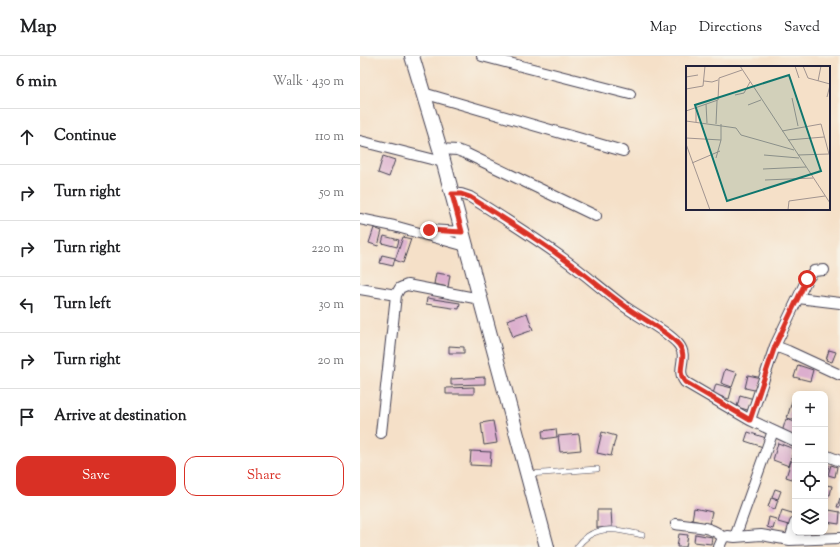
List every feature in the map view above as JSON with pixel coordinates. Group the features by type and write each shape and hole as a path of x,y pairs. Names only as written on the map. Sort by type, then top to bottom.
{"main road":[{"path":"412,56 452,194 547,547"}],"street":[{"path":"482,56 630,94"},
{"path":"423,93 623,151"},
{"path":"360,140 397,151 441,155 457,150 596,216"},
{"path":"452,194 461,194 470,197 520,228 565,260 625,307 673,338 682,351 683,356 680,371 681,378 685,382 750,420 792,440"},
{"path":"360,219 464,239"},
{"path":"429,230 464,239"},
{"path":"750,420 775,346 798,298 811,274 814,271 824,270"},
{"path":"381,433 396,295 400,288 407,285 480,299"},
{"path":"360,289 396,295"},
{"path":"798,298 840,303"},
{"path":"775,346 788,350 840,375"},
{"path":"735,537 773,431"},
{"path":"828,456 840,461"},
{"path":"676,524 711,529 719,533 721,543"},
{"path":"790,540 792,533"},
{"path":"721,543 727,536 735,537 761,535 790,540 840,538"}],"lane":[{"path":"528,474 597,469"},
{"path":"577,547 588,536 596,532 616,529 642,535"}],"building":[{"path":"383,156 395,160 389,177 378,173"},
{"path":"374,228 382,231 378,246 369,243"},
{"path":"384,236 399,240 397,247 382,243"},
{"path":"403,237 411,239 403,263 395,260"},
{"path":"382,255 395,258 393,266 380,263"},
{"path":"436,273 450,275 448,287 434,284"},
{"path":"427,298 460,303 459,309 426,304"},
{"path":"527,313 533,330 513,337 507,320"},
{"path":"449,346 464,347 464,353 449,353"},
{"path":"829,350 836,352 832,362 826,360"},
{"path":"798,365 813,370 810,381 794,377"},
{"path":"725,369 737,373 732,387 721,383"},
{"path":"748,375 762,378 759,391 745,388"},
{"path":"485,377 485,384 451,385 451,379"},
{"path":"716,384 732,388 729,399 713,394"},
{"path":"474,387 474,394 446,394 446,388"},
{"path":"740,395 754,399 751,411 737,407"},
{"path":"792,401 792,419 787,418"},
{"path":"786,419 792,421 792,436 782,432"},
{"path":"493,421 497,443 484,445 481,423"},
{"path":"556,429 557,437 543,439 542,431"},
{"path":"602,432 616,436 611,456 597,453"},
{"path":"748,432 766,438 763,447 745,441"},
{"path":"579,434 581,450 560,452 558,436"},
{"path":"778,443 792,448 792,456 789,466 773,460"},
{"path":"471,451 491,452 490,466 470,465"},
{"path":"791,461 792,461 792,479 786,477"},
{"path":"831,465 837,467 835,477 828,475"},
{"path":"828,485 832,486 830,495 828,495"},
{"path":"775,489 781,491 778,499 772,497"},
{"path":"771,498 778,500 775,509 768,507"},
{"path":"840,498 840,507 837,507"},
{"path":"694,508 712,512 709,524 692,520"},
{"path":"597,510 611,510 612,527 597,528"},
{"path":"782,510 792,513 792,526 778,522"},
{"path":"829,510 840,512 839,524 828,522"},
{"path":"769,517 776,519 773,529 767,527"},
{"path":"679,534 688,535 686,547 677,547"},
{"path":"695,534 712,537 711,544 694,542"}],"route":[{"path":"429,230 462,232 452,194 461,194 470,197 520,228 565,260 625,307 673,338 679,345 683,356 680,371 681,378 685,382 750,420 775,346 807,279"}]}
